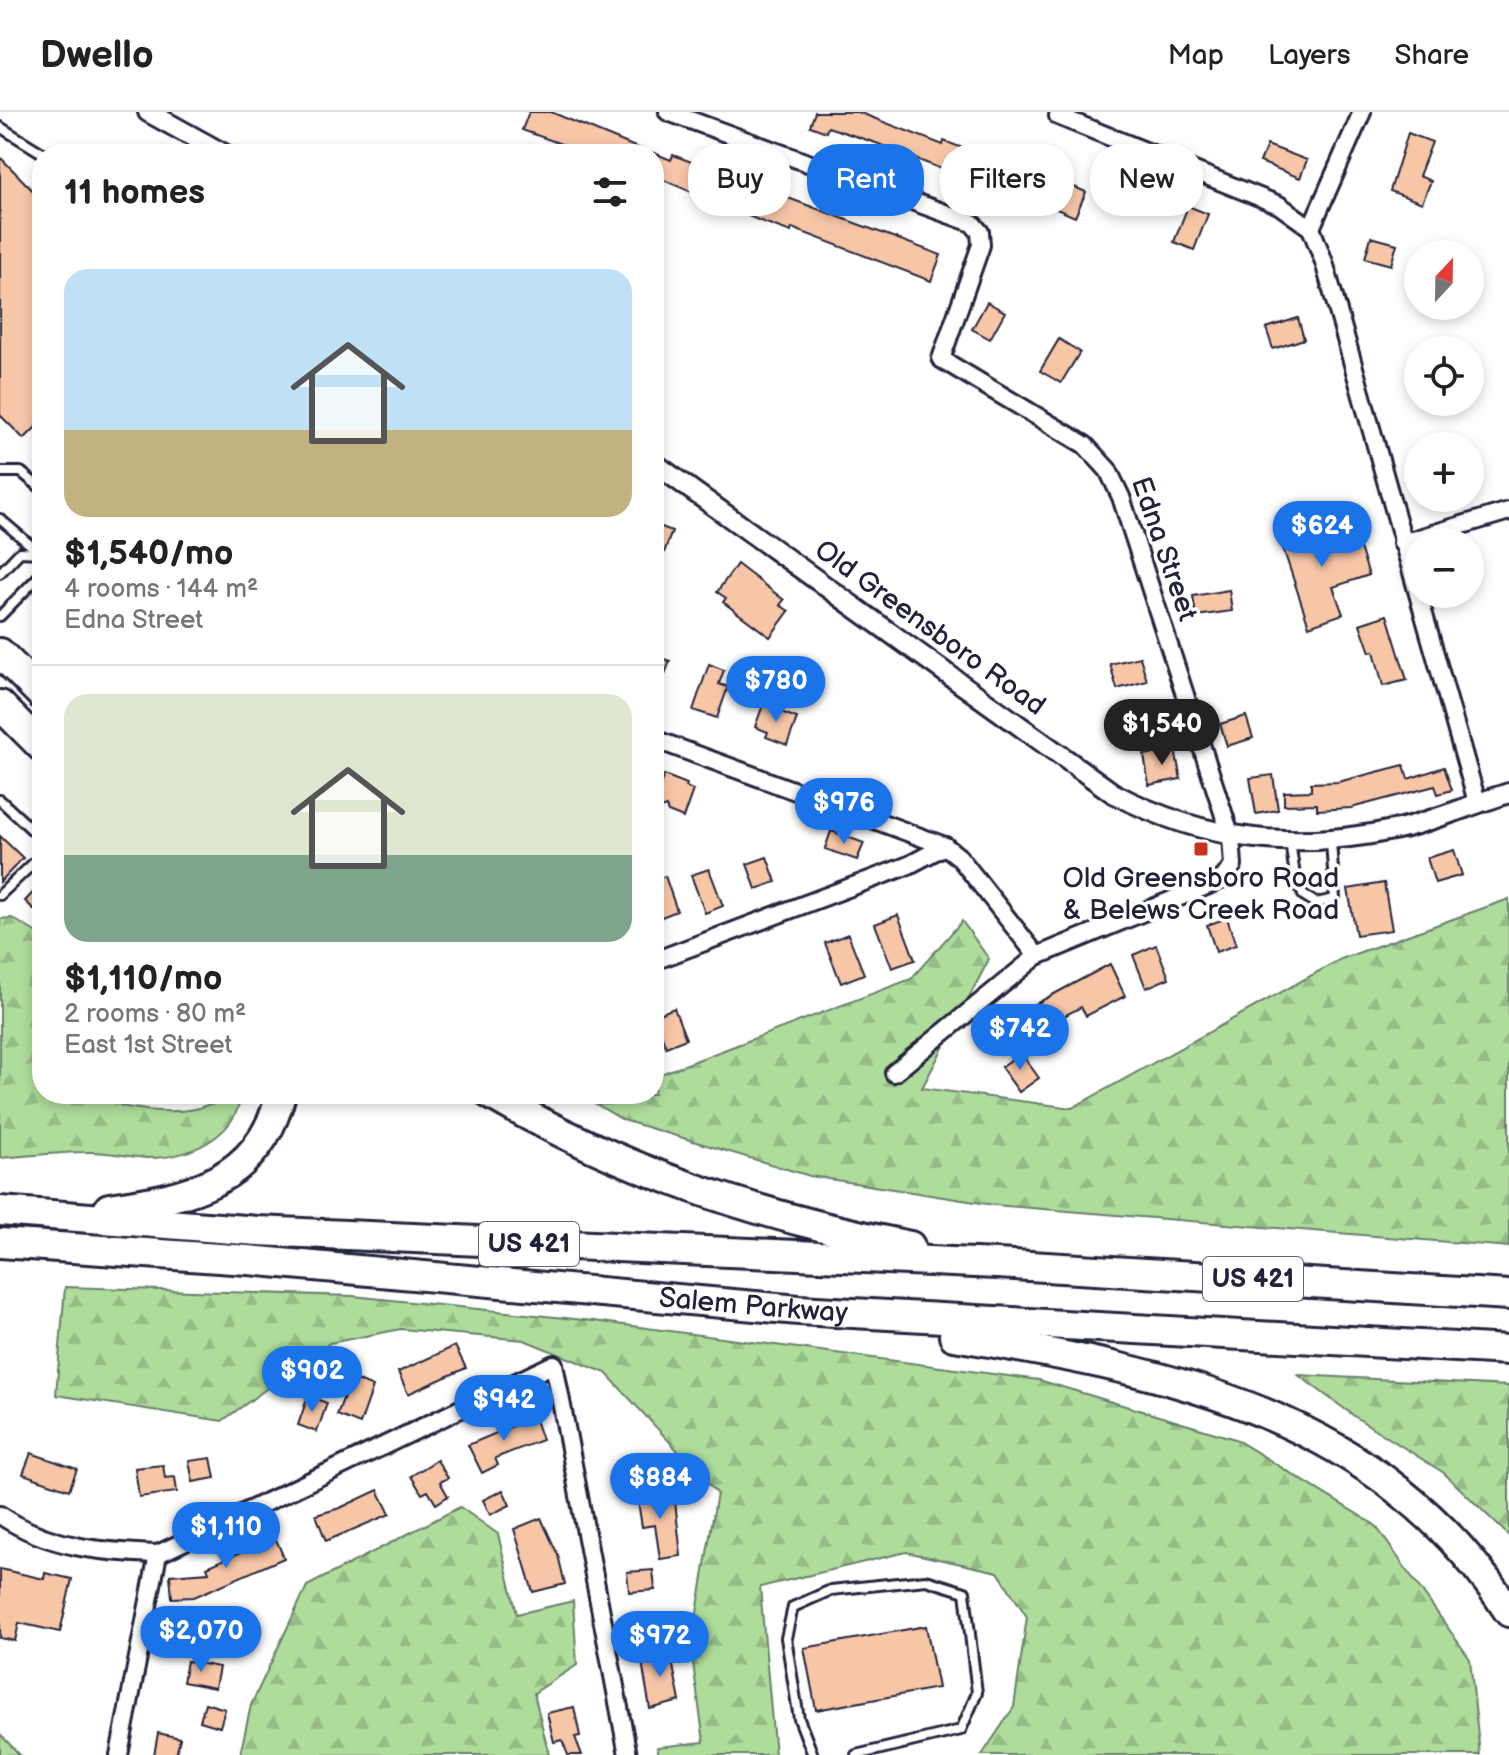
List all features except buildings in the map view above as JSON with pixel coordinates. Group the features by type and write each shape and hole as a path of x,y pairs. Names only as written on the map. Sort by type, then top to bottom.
{"highway":[{"path":"0,653 32,685"},
{"path":"0,705 32,737"},
{"path":"61,1214 169,1199 213,1184 254,1151 278,1104"},
{"path":"508,1104 575,1141 726,1201 831,1231 997,1264"},
{"name":"Salem Parkway","path":"0,1211 336,1235 997,1264 1509,1295"},
{"name":"Salem Parkway","path":"0,1243 248,1260 799,1310 1509,1350"},
{"path":"799,1310 1122,1367 1203,1389 1280,1418 1367,1465 1415,1502 1475,1563 1509,1612"}],"street":[{"path":"148,112 206,144"},
{"name":"Edna Street","path":"668,112 972,223 980,232 981,245 941,359 1085,445 1108,470 1121,497 1231,837"},
{"path":"1311,228 1362,112"},
{"path":"1058,116 1279,205 1311,228 1324,262 1477,802"},
{"name":"Old Greensboro Road","path":"664,470 1113,793 1157,816 1231,837 1331,841 1401,829 1509,793"},
{"path":"1402,543 1509,511"},
{"path":"664,743 945,846 959,857 1037,956"},
{"path":"894,1073 1037,956 1223,879 1233,865 1231,837"},
{"path":"664,957 909,865 945,846"},
{"path":"0,1515 55,1543 103,1552 158,1554 554,1364 628,1755"},
{"path":"119,1755 158,1554"}],"lane":[{"path":"0,127 32,147"},
{"path":"0,472 21,472 32,481"},
{"path":"0,519 32,546"},
{"path":"0,573 20,552 32,553"},
{"path":"0,616 32,583"},
{"path":"0,800 32,830"},
{"path":"1290,840 1295,876 1303,895 1316,903 1335,899 1331,841"},
{"path":"0,895 32,865"},
{"path":"813,1755 799,1719 786,1638 793,1607 831,1590 926,1580 965,1592 977,1693 961,1730 856,1755"}],"green space":[{"path":"1509,899 1509,1247 994,1205 810,1176 623,1120 596,1104 664,1104 664,1073 911,979 962,921 989,959 922,1088 1072,1108 1341,959"},
{"path":"12,918 32,930 32,1104 121,1104 170,1111 209,1104 238,1104 230,1123 220,1134 194,1149 163,1157 95,1152 0,1158 0,919"},
{"path":"65,1287 353,1296 594,1321 1039,1380 1235,1439 1375,1525 1470,1659 1480,1755 982,1755 1014,1707 1027,1617 998,1572 906,1552 760,1587 775,1755 659,1755 657,1747 704,1742 691,1649 717,1493 606,1373 524,1340 401,1329 330,1343 222,1421 56,1395"},
{"path":"1298,1375 1509,1386 1509,1536 1444,1473 1357,1418"},
{"path":"460,1507 498,1534 517,1614 573,1601 577,1665 534,1693 549,1755 240,1755 251,1705 307,1586"},
{"path":"0,1734 20,1755 0,1755"}],"place":[{"name":"Old Greensboro Road & Belews Creek Road","path":"1201,849"}]}
